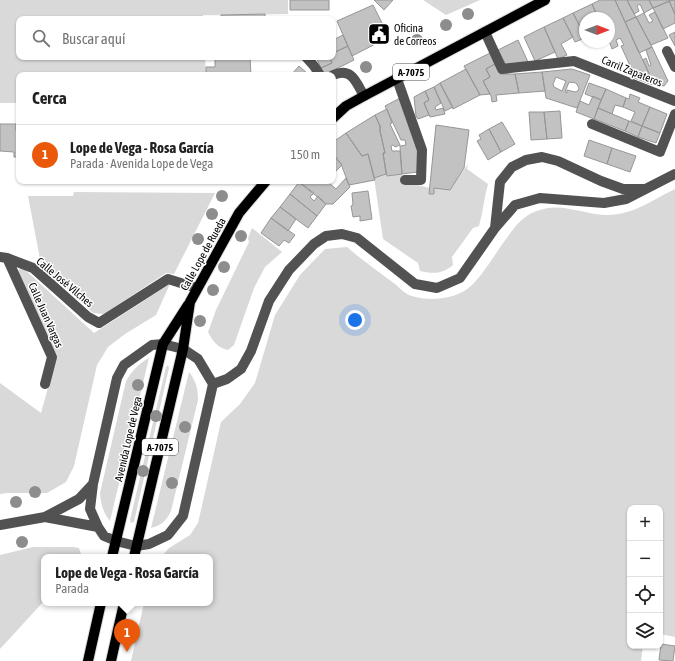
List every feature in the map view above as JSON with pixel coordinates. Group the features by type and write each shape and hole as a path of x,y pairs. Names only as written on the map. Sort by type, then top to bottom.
{"main road":[{"name":"A-7075","path":"336,115 346,106 364,96 545,0"},
{"name":"Calle Lope de Rueda","path":"183,349 190,302 239,213 263,184"},
{"name":"Avenida Lope de Vega","path":"113,554 163,344 190,302"},
{"name":"A-7075","path":"135,554 183,349"},
{"path":"88,661 100,606"},
{"path":"111,661 123,606"}],"street":[{"name":"Carril Zapateros","path":"485,32 502,69 574,61 675,101"},
{"path":"667,51 675,67"},
{"path":"309,60 318,72"},
{"path":"336,75 345,73 352,76 364,96"},
{"path":"397,79 422,150 422,180 405,180"},
{"path":"592,124 660,152 675,114"},
{"path":"495,228 500,182 512,168 526,160 542,158 558,161 601,181 623,189 646,190"},
{"path":"213,384 227,380 241,369 251,351 269,301 289,270 314,244 326,236 342,234 357,238 415,284 437,288 460,278 495,228 515,205 540,198 604,203 626,199 675,174"},
{"name":"Calle José Vilches","path":"4,258 33,268 88,316 99,323 168,279 197,288"},
{"name":"Calle Juan Vargas","path":"4,258 52,357 45,384"},
{"path":"163,344 183,349 198,359 213,384 183,516 168,535 149,544 136,546 104,536 90,509 93,484 117,378 124,365 152,345 163,344"},
{"path":"0,525 45,517 79,499 93,484"},
{"path":"45,517 98,527"}],"shaded area":[{"path":"0,0 288,0 288,14 203,16 16,16 16,60 205,60 206,72 16,72 16,103 0,103"},
{"path":"423,0 480,0 446,15"},
{"path":"468,164 467,169 488,184 479,226 473,228 452,257 453,265 442,272 429,273 420,271 418,263 383,239 374,178 386,174 387,176 402,174 403,185 417,185 430,188 429,194 434,194 434,188 450,189"},
{"path":"675,189 675,637 663,635 663,505 627,505 627,649 643,649 641,661 131,661 143,606 213,606 213,554 164,554 169,548 190,535 198,523 221,422 240,404 255,383 275,315 300,275 325,249 347,247 405,293 419,298 444,298 466,290 472,285 484,271 513,229 533,212 557,207 608,215 635,209"},
{"path":"74,192 215,193 174,274 166,273 104,314 93,313 41,264 28,196 73,196"},
{"path":"252,228 282,252 265,267 254,288 234,345 228,350 221,348 216,344 208,332 216,310 249,242 248,238"},
{"path":"23,268 94,333 170,284 156,315 125,334 108,347 97,365 74,466 66,482 47,493 0,494 0,383 41,413 57,355 17,274 19,269"},
{"path":"149,358 110,521 103,508 100,493 126,381 136,368"},
{"path":"168,365 169,368 134,522 131,523 130,520 166,367"},
{"path":"189,372 196,385 198,400 171,511 163,522 151,528"},
{"path":"33,547 74,547 79,548 81,554 41,554 41,604 0,649 0,555"}],"building":[{"path":"290,0 329,0 329,10 290,10"},
{"path":"374,0 393,0 384,10"},
{"path":"600,0 615,0 652,80 650,84 632,77 632,70 621,46 624,45 620,38 616,40 618,46 615,48 615,12 595,12 592,4"},
{"path":"615,0 627,0 636,17 625,22"},
{"path":"627,0 649,0 653,8 644,13 640,4 637,6 639,11 634,14"},
{"path":"649,0 670,0 670,1 653,8"},
{"path":"675,0 675,14 669,1"},
{"path":"669,1 675,14 675,23 663,29 653,8"},
{"path":"592,4 595,12 579,12 579,24 573,13"},
{"path":"373,5 389,37 352,56 337,21"},
{"path":"655,12 668,38 651,45 636,17 644,13 649,23 653,21 649,15"},
{"path":"573,13 579,24 579,40 575,42 563,18"},
{"path":"265,14 265,16 221,16 221,15"},
{"path":"636,17 652,47 639,53 625,22"},
{"path":"563,18 573,37 561,44 567,55 558,59 544,27"},
{"path":"544,27 555,52 535,61 524,37"},
{"path":"675,32 675,46 669,35"},
{"path":"343,35 348,46 336,52 336,38"},
{"path":"518,40 528,62 506,65 498,50"},
{"path":"348,46 354,60 330,72 323,72 321,68 332,63 330,60 336,60 336,52"},
{"path":"652,47 668,81 664,86 650,84 652,80 643,60 646,58 649,66 651,65 646,50"},
{"path":"490,53 495,64 486,69 490,77 483,81 490,94 480,95 464,66"},
{"path":"215,60 250,60 251,72 206,72 206,67 215,67"},
{"path":"317,60 330,60 332,63 321,68"},
{"path":"495,64 500,74 515,74 519,93 496,95 497,101 492,102 491,96 483,81 490,77 486,69"},
{"path":"299,66 306,72 294,72"},
{"path":"466,69 480,95 453,109 440,83"},
{"path":"572,69 590,75 577,108 546,98 542,72","holes":["556,77 566,81 562,91 554,87 553,84","569,82 576,83 579,88 578,91 575,92 567,90 567,93 565,92"]},
{"path":"542,72 545,91 519,93 515,74"},
{"path":"440,83 453,107 445,111 434,87"},
{"path":"589,83 606,89 601,100 585,94"},
{"path":"434,87 441,103 435,107 436,110 443,108 445,114 430,117 424,103 429,100 425,91"},
{"path":"606,89 626,98 623,107 615,105 612,114 598,108"},
{"path":"425,91 429,100 424,103 429,115 418,119 416,116 414,97"},
{"path":"630,94 640,98 638,102 650,107 642,126 631,121 635,112 623,107 626,98 629,99"},
{"path":"593,96 601,100 594,119 576,112 580,101 589,105"},
{"path":"400,98 418,152 418,172 402,174 400,146 406,145 405,140 401,140 385,106"},
{"path":"650,107 667,114 660,133 642,126"},
{"path":"598,108 629,121 625,131 594,119"},
{"path":"387,109 392,123 390,124 400,145 395,147 393,145 391,146 392,151 400,151 402,174 387,176 383,153 385,153 380,126 375,115"},
{"path":"560,111 562,138 547,139 544,112"},
{"path":"529,112 544,112 547,139 531,140"},
{"path":"375,115 380,126 385,153 383,153 386,174 374,178 368,154 362,156 346,133"},
{"path":"629,121 642,126 638,137 625,131"},
{"path":"502,122 515,144 501,152 489,129"},
{"path":"0,124 16,124 16,157 14,157 14,152 0,151"},
{"path":"436,125 469,130 464,168 450,190 434,188 434,194 429,194"},
{"path":"642,126 660,133 656,143 638,137"},
{"path":"489,129 501,152 488,160 477,141 481,139 479,135"},
{"path":"346,133 362,156 368,154 375,180 349,185 341,164 336,158 336,140"},
{"path":"589,140 612,148 607,164 584,156"},
{"path":"612,148 636,156 630,172 607,164"},
{"path":"336,158 342,165 336,171"},
{"path":"346,178 350,187 333,204 326,204 301,184 330,184 336,189"},
{"path":"298,184 302,184 314,193 310,197 314,201 318,196 326,204 317,216 290,194"},
{"path":"368,191 372,219 360,221 360,216 353,217 351,206 353,205 352,193"},
{"path":"290,194 317,216 308,228 280,207"},
{"path":"280,207 296,219 288,231 271,218"},
{"path":"271,218 295,235 289,243 284,240 279,246 261,233"},
{"path":"663,644 675,646 673,661 659,660 660,649 663,649"}],"place":[{"name":"Oficina de Correos","path":"379,34"},
{"name":"Lope de Vega - Rosa García","path":"127,652"}]}
